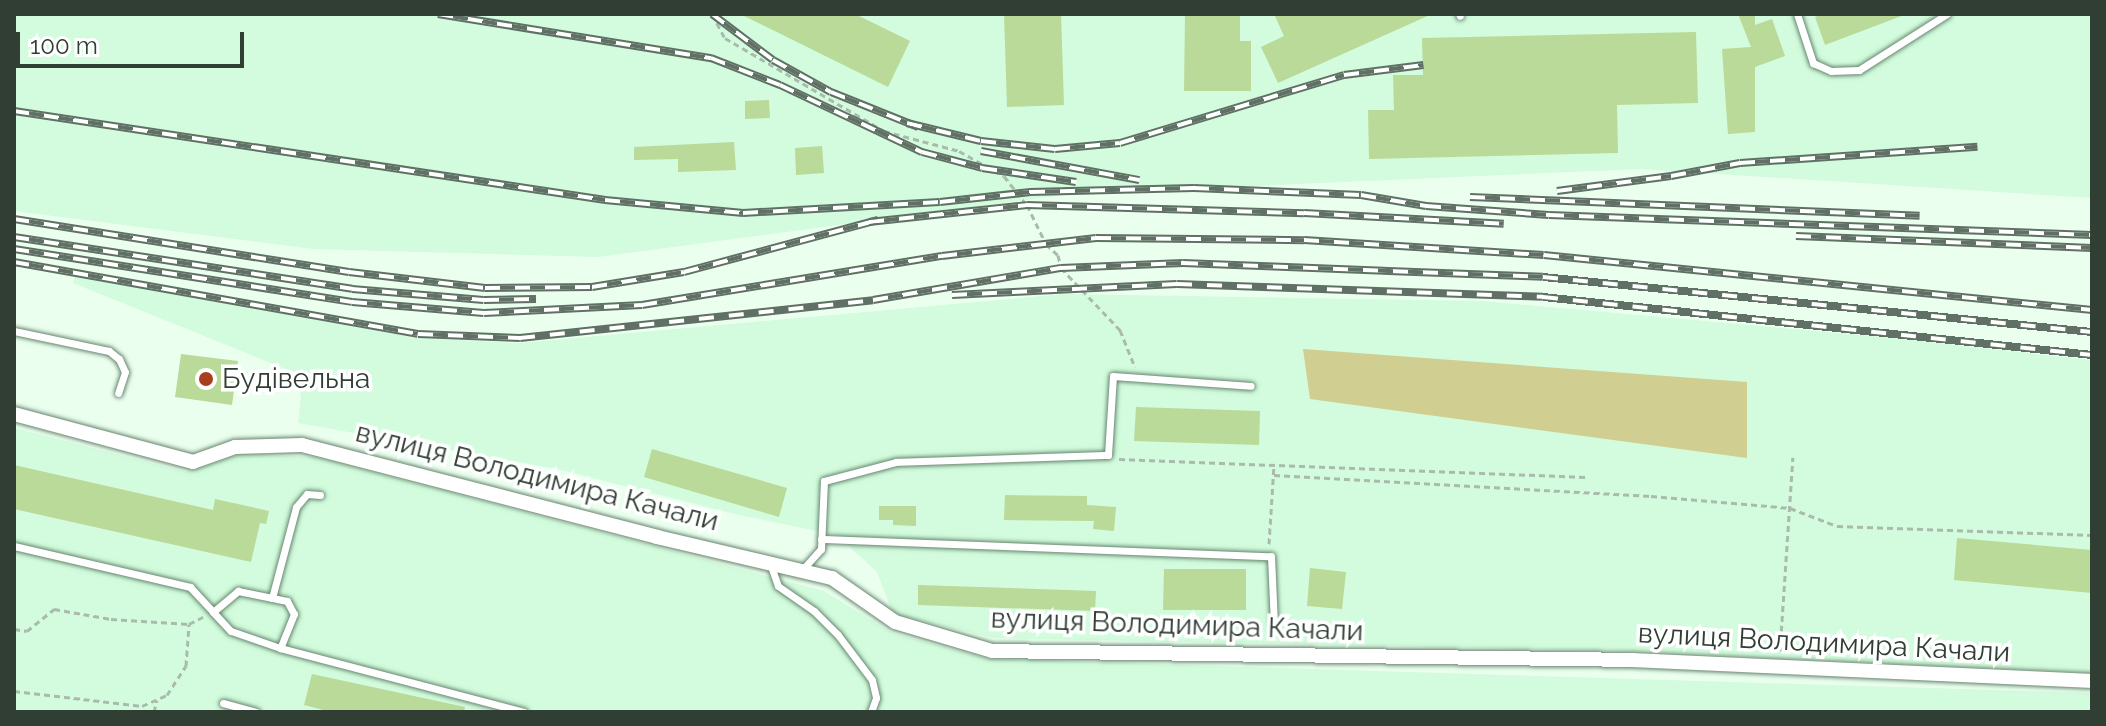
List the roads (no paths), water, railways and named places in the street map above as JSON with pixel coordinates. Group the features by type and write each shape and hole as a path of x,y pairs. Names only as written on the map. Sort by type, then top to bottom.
{"street":[{"name":"вулиця Володимира Качали","path":"14,414 193,462 235,447 302,445 657,537 832,578 895,622 992,651 1633,660 2092,681"}],"lane":[{"path":"1797,14 1813,63 1831,71 1859,70 1947,14"},
{"path":"14,331 109,351 119,359 125,372 118,393"},
{"path":"802,570 821,549 824,481 896,462 1108,455 1113,376 1251,386"},
{"path":"272,598 296,507 307,494 320,495"},
{"path":"821,539 1271,556 1274,624"},
{"path":"14,546 190,587 231,631 280,648 524,712"},
{"path":"769,561 778,586 814,611 838,635 872,680 876,698 871,712"},
{"path":"213,612 238,591 287,601 294,614 280,648"},
{"path":"223,703 256,712"}],"railway":[{"path":"438,14 711,58 780,85 922,152 982,168 1076,182"},
{"path":"712,14 773,60 831,92 918,127"},
{"path":"907,123 981,141 1055,149 1120,143 1344,75 1423,65"},
{"path":"14,111 605,200 743,213 940,202 1030,192 1194,188 1361,195 1426,206 1549,215 2092,235"},
{"path":"1557,191 1671,176 1740,163 1977,147"},
{"path":"981,151 1139,180"},
{"path":"1470,197 1920,216"},
{"path":"869,222 1027,205 1304,213 1504,224"},
{"path":"14,219 349,272 485,288 592,287 684,272 878,220"},
{"path":"1796,236 2092,248"},
{"path":"14,237 352,289 484,300 536,299"},
{"path":"14,249 352,302 484,313 642,305 942,256 1096,238 1304,240 1544,255 2092,310"},
{"path":"14,262 418,334 520,338 873,300 1061,268 1183,263 1543,277 2092,332"},
{"path":"952,295 1177,284 1543,297 2092,355"}],"place":[{"name":"Будівельна","path":"206,379"}]}
